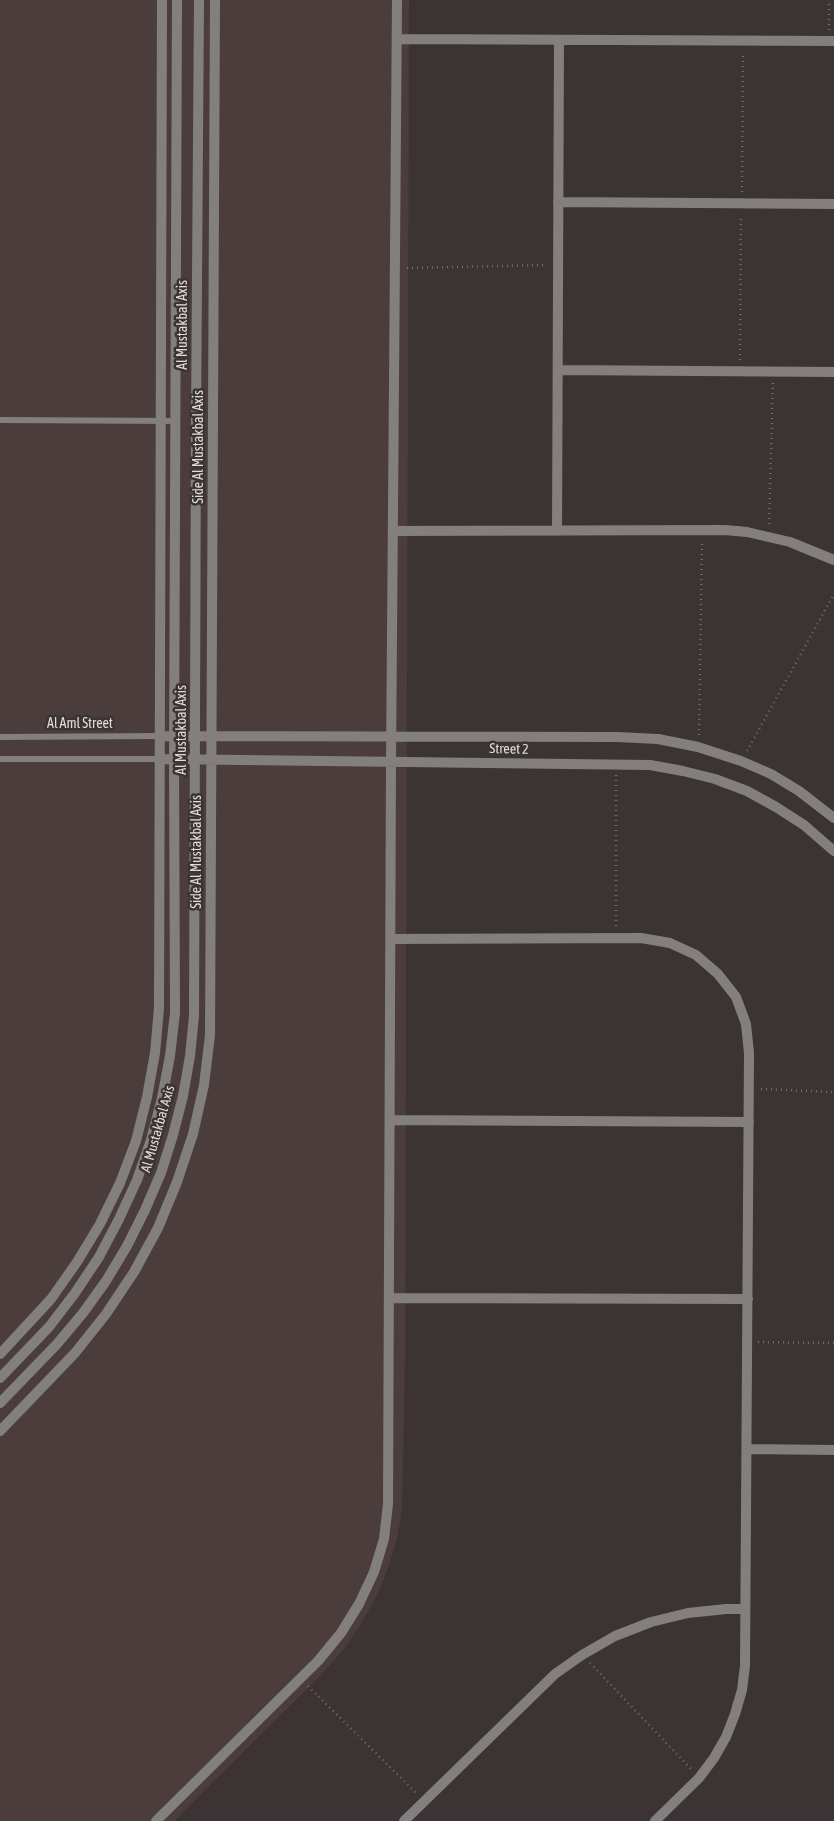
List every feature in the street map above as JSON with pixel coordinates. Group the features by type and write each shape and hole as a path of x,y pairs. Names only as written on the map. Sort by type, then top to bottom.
{"street":[{"path":"0,1354 51,1299 77,1262 100,1224 120,1183 136,1141 152,1071 159,1008 162,0"},
{"name":"Al Mustakbal Axis","path":"0,1378 49,1327 75,1293 98,1257 130,1196 151,1140 170,1056 175,1013 174,736 177,0"},
{"name":"Al Mustakbal Axis","path":"0,1403 57,1344 106,1280 127,1246 145,1210 160,1173 173,1135 187,1072 194,1016 199,0"},
{"name":"Side Al Mustakbal Axis","path":"0,1431 75,1353 106,1314 134,1272 158,1228 177,1182 193,1134 204,1085 210,1035 215,0"},
{"path":"156,1821 318,1661 341,1633 360,1604 374,1572 384,1539 388,1504 390,1298 391,762 397,0"},
{"path":"397,39 831,41"},
{"path":"557,531 559,40"},
{"path":"558,202 834,204"},
{"path":"558,370 834,372"},
{"path":"393,531 703,529 740,531 769,536 810,549 834,560"},
{"name":"Street 2","path":"160,736 617,737 658,739 698,747 741,761 771,774 799,791 834,818"},
{"name":"Street 2","path":"160,759 650,765 683,770 715,779 746,791 804,825 834,851"},
{"path":"391,939 641,938 670,943 696,955 718,974 736,997 746,1024 749,1054 749,1122 745,1666 742,1690 735,1714 726,1737 714,1758 699,1778 655,1821"},
{"path":"390,1120 749,1122"},
{"path":"390,1298 748,1299"},
{"path":"747,1450 834,1450"},
{"path":"404,1821 556,1674 582,1655 615,1636 651,1622 698,1612 746,1610"}],"lane":[{"path":"0,420 176,421"},
{"name":"Al Aml Street","path":"0,737 160,736"},
{"path":"0,759 160,759"}],"path":[{"path":"829,0 831,41"},
{"path":"395,268 558,265"},
{"path":"769,536 773,371"},
{"path":"698,747 703,529"},
{"path":"741,761 834,594"},
{"path":"616,764 616,938"},
{"path":"749,1088 834,1092"},
{"path":"748,1342 834,1343"},
{"path":"582,1655 699,1778"},
{"path":"301,1678 425,1801"}],"shaded area":[{"path":"0,0 409,0 405,1359 402,1509 397,1539 376,1597 344,1649 324,1672 174,1821 0,1821"}]}
